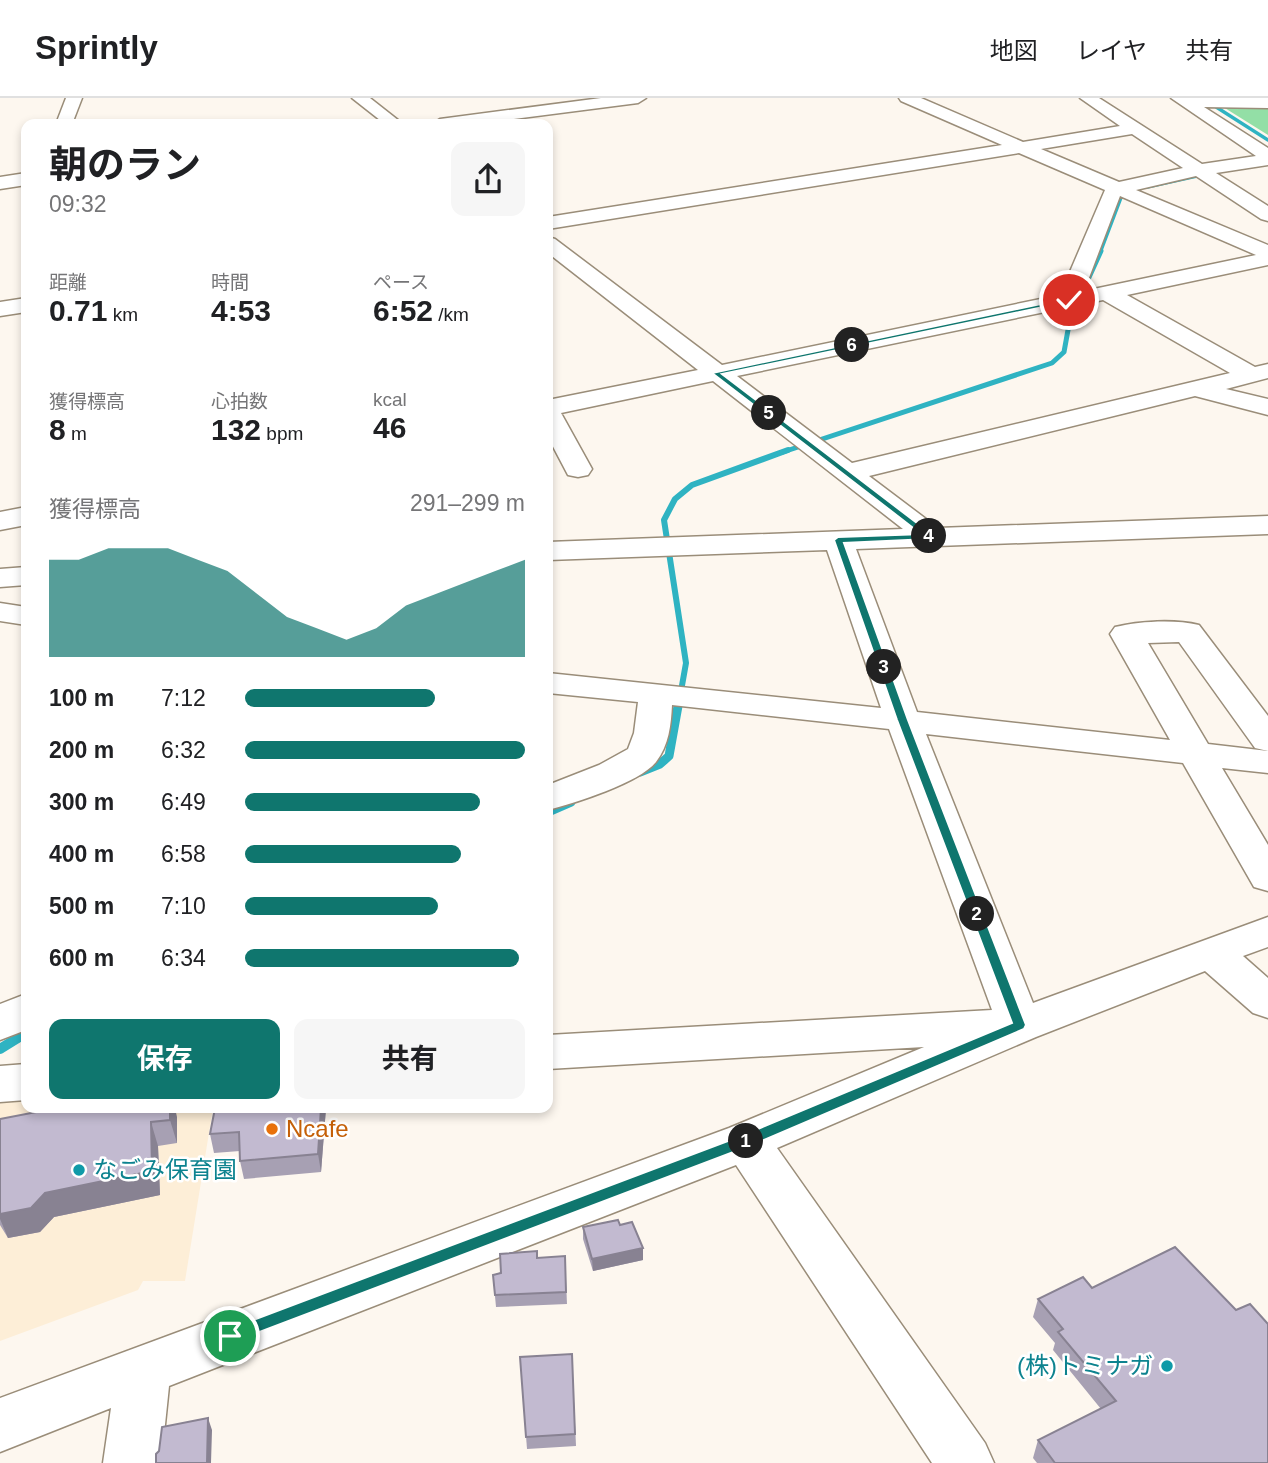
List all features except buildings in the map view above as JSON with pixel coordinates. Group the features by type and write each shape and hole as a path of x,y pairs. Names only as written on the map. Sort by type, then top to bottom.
{"street":[{"path":"66,119 74,98"},
{"path":"360,98 388,119"},
{"path":"478,119 638,98"},
{"path":"907,98 1268,253"},
{"path":"1088,98 1268,215"},
{"path":"1196,101 1268,103"},
{"path":"1196,101 1268,158"},
{"path":"553,222 1019,146 1134,130"},
{"path":"1085,296 1110,195 1268,158"},
{"path":"0,183 21,180"},
{"path":"553,247 930,536"},
{"path":"553,409 1268,259"},
{"path":"1085,296 1259,373"},
{"path":"0,309 21,306"},
{"path":"850,472 1259,373"},
{"path":"1197,389 1268,407"},
{"path":"553,420 578,470"},
{"path":"0,521 21,517"},
{"path":"553,551 1268,525"},
{"path":"838,540 903,720 1020,1025"},
{"path":"0,578 21,576"},
{"path":"0,612 21,615"},
{"path":"1268,740 1188,632 1126,634 1268,878"},
{"path":"553,683 673,694 1268,762"},
{"path":"553,796 616,771 641,757 673,694"},
{"path":"0,1425 746,1141 1020,1025 1268,931"},
{"path":"1212,953 1268,1002"},
{"path":"0,1024 21,1013"},
{"path":"553,1052 1020,1025"},
{"path":"0,1084 21,1082"},
{"path":"746,1141 965,1463"},
{"path":"132,1463 144,1369"}],"shaded area":[{"path":"21,1099 21,1113 212,1113 185,1281 143,1281 138,1290 0,1341 0,1100"}],"green space":[{"path":"1220,105 1268,105 1268,135"}],"waterway":[{"path":"1202,98 1268,140"},
{"path":"1147,187 1206,174"},
{"path":"1100,253 1122,195 1128,192"},
{"path":"783,452 1052,363 1064,352 1070,319 1101,251"},
{"path":"678,708 686,663 664,520 675,499 692,485 788,450"},
{"path":"640,772 660,764 669,756 678,706"},
{"path":"553,810 571,802"},
{"path":"0,1049 21,1036"}],"place":[{"name":"Ncafe","path":"272,1129"},
{"name":"なごみ保育園","path":"79,1170"},
{"name":"(株)トミナガ","path":"1167,1366"}],"route":[{"path":"230,1336 746,1141 1020,1025 903,720 838,540 930,536 716,373 1069,300"}]}
